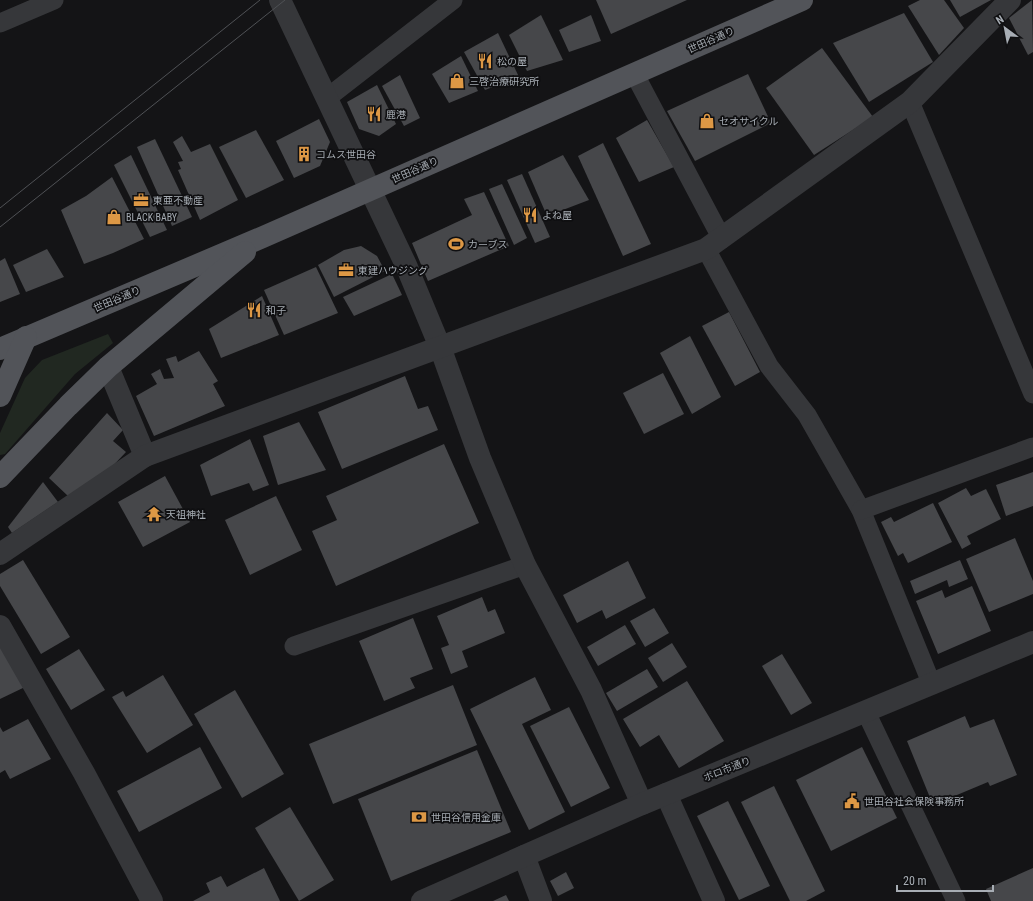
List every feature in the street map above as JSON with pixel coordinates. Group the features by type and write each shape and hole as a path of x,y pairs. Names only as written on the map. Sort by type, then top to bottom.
{"main road":[{"name":"世田谷通り","path":"0,349 263,237 802,0"},
{"path":"0,477 68,406 108,368 263,237"},
{"path":"0,396 26,337"}],"street":[{"path":"280,0 406,265 440,347 480,458 525,565 591,690 642,804"},
{"path":"0,554 145,456 714,244 910,102 1010,0"},
{"path":"108,368 145,456"},
{"path":"0,626 84,773 152,901"},
{"name":"ボロ市通り","path":"422,901 642,804 1033,642"},
{"path":"666,794 714,901"},
{"path":"524,856 541,901"}],"lane":[{"path":"0,23 54,0"},
{"path":"327,98 453,0"},
{"path":"634,74 714,244 769,366 807,415 861,510 932,685"},
{"path":"910,102 1033,394"},
{"path":"861,510 1033,447"},
{"path":"294,646 525,565"},
{"path":"866,712 956,901"}],"shaded area":[{"path":"108,334 113,343 75,374 5,454 0,455 0,433 25,378 42,360"}],"building":[{"path":"596,0 687,0 611,34"},
{"path":"920,0 944,0 964,28 939,55 908,6"},
{"path":"950,0 991,0 960,17"},
{"path":"1032,0 1033,52 1028,55 1009,18"},
{"path":"904,13 933,62 869,102 833,43"},
{"path":"541,15 563,60 527,71 509,35"},
{"path":"591,15 601,41 569,52 559,30"},
{"path":"498,33 519,77 485,90 464,52"},
{"path":"822,48 873,117 814,155 766,88"},
{"path":"461,56 478,91 449,103 432,74"},
{"path":"748,74 771,123 695,161 667,111"},
{"path":"400,75 420,118 404,126 382,86"},
{"path":"377,85 396,124 379,136 359,129 347,102"},
{"name":"コムス世田谷","path":"319,119 330,142 320,166 294,178 276,141"},
{"path":"647,120 674,167 639,182 616,138"},
{"path":"256,130 284,180 246,198 219,147"},
{"path":"182,136 191,152 210,144 238,200 200,220 178,170 181,169 178,162 183,161 173,142"},
{"path":"155,139 192,217 172,226 137,147"},
{"path":"603,143 651,244 623,256 578,156"},
{"path":"131,155 167,230 150,237 114,165"},
{"path":"563,155 589,200 547,216 528,172"},
{"path":"522,174 550,237 535,243 507,180"},
{"path":"112,177 144,239 84,264 61,210 86,196"},
{"path":"502,184 527,238 514,245 489,189"},
{"path":"484,192 509,246 428,281 412,243 472,215 464,199"},
{"path":"361,246 377,256 385,271 334,297 318,265 344,250"},
{"path":"47,249 64,277 26,292 13,265"},
{"path":"5,258 20,294 0,302 0,261"},
{"path":"316,267 338,313 284,335 264,290"},
{"path":"392,274 402,295 354,316 343,297"},
{"path":"262,296 279,335 221,358 209,329"},
{"path":"729,312 760,372 735,386 702,326"},
{"path":"690,336 721,397 692,414 660,353"},
{"path":"199,351 218,381 213,384 225,406 154,436 136,396 157,384 151,374 160,369 164,379 174,378 166,359 176,356 178,362"},
{"path":"663,373 684,414 644,434 623,393"},
{"path":"405,376 418,409 428,406 438,430 342,469 318,412"},
{"path":"107,413 123,430 113,441 126,452 108,471 68,496 49,478"},
{"path":"299,422 326,470 278,485 263,436"},
{"path":"250,439 269,485 253,491 249,483 211,496 200,465"},
{"path":"444,444 479,523 336,586 312,531 337,520 326,496"},
{"path":"1033,472 1033,506 1006,516 996,485"},
{"path":"165,476 190,522 143,547 118,502"},
{"path":"43,482 58,502 12,533 8,527"},
{"path":"966,488 971,496 986,489 1001,519 967,536 971,544 962,549 938,503"},
{"path":"276,496 302,550 250,575 225,520"},
{"path":"933,503 952,542 908,563 903,553 898,556 881,522 891,517 894,522"},
{"path":"1015,538 1033,581 1033,594 989,612 966,559"},
{"path":"23,560 70,637 41,654 0,586 0,574"},
{"path":"960,560 968,579 949,587 947,580 915,594 910,581"},
{"path":"628,561 646,598 606,619 602,610 577,623 563,595"},
{"path":"972,586 991,631 938,654 916,601 942,590 945,598"},
{"path":"482,597 488,612 495,609 505,633 462,651 468,667 451,674 441,648 449,645 437,616"},
{"path":"654,608 669,633 645,647 630,621"},
{"path":"413,618 433,669 410,678 415,688 384,701 359,641"},
{"path":"625,625 636,644 598,666 587,647"},
{"path":"672,643 687,667 663,682 648,658"},
{"path":"0,646 25,687 0,699"},
{"path":"79,649 105,690 71,710 46,669"},
{"path":"782,654 812,703 791,715 762,666"},
{"path":"647,669 658,687 617,711 606,693"},
{"path":"163,675 193,725 147,753 112,697 123,691 126,697"},
{"path":"535,677 551,710 522,724 565,812 529,830 470,709"},
{"path":"687,681 724,741 679,768 659,735 640,747 623,719"},
{"path":"453,685 477,745 333,804 309,744"},
{"path":"235,690 284,774 242,798 194,714"},
{"path":"569,707 610,788 571,807 530,726"},
{"path":"965,716 970,728 994,719 1017,775 990,786 988,782 933,805 907,741"},
{"path":"28,719 51,759 10,779 5,770 0,773 0,727 3,732"},
{"path":"200,747 222,788 139,832 117,791"},
{"path":"862,747 897,818 831,851 796,780"},
{"path":"477,750 511,832 391,881 358,799"},
{"path":"774,786 825,891 806,901 790,901 741,802"},
{"path":"728,801 770,886 739,900 697,816"},
{"path":"290,807 334,880 299,901 255,828"},
{"path":"264,868 280,901 193,901 210,892 206,883 221,876 227,887"},
{"path":"1033,868 1033,901 991,901 986,889"},
{"path":"566,872 574,888 558,896 550,881"},
{"path":"506,895 509,901 493,901"}],"tram line":[{"path":"0,208 260,0"},
{"path":"0,227 285,0"}],"place":[{"name":"松の屋","path":"485,61"},
{"name":"三啓治療研究所","path":"457,81"},
{"name":"鹿港","path":"374,114"},
{"name":"セオサイクル","path":"707,121"},
{"name":"コムス世田谷","path":"304,154"},
{"name":"東亜不動産","path":"141,200"},
{"name":"よね屋","path":"530,215"},
{"name":"BLACK BABY","path":"114,217"},
{"name":"カーブス","path":"456,244"},
{"name":"東建ハウジング","path":"346,270"},
{"name":"和子","path":"254,310"},
{"name":"天祖神社","path":"154,514"},
{"name":"世田谷社会保険事務所","path":"852,801"},
{"name":"世田谷信用金庫","path":"419,817"}]}
